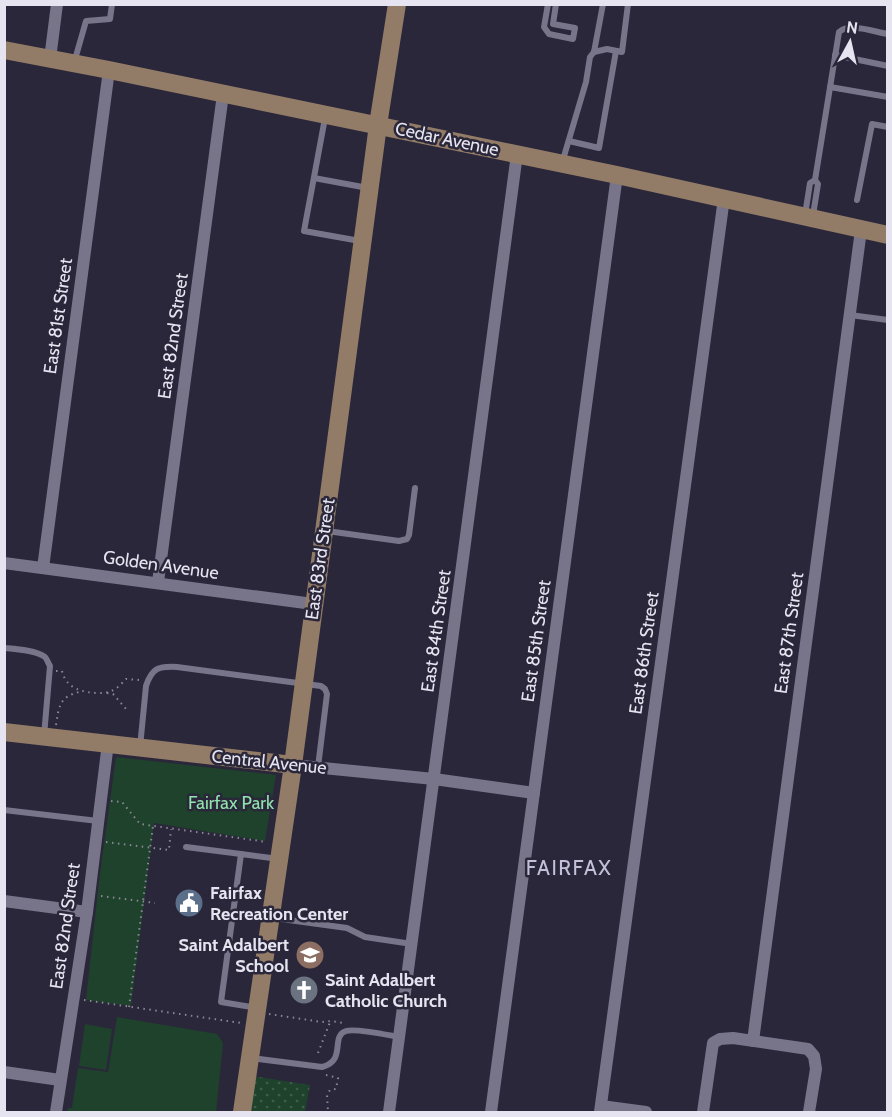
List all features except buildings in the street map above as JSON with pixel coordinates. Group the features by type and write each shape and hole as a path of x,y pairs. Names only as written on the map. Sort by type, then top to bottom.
{"street":[{"path":"50,58 57,4"},
{"name":"East 83rd Street","path":"242,1113 250,1058 263,1011 271,918 369,188 397,4"},
{"name":"Cedar Avenue","path":"4,50 562,163 888,235"},
{"name":"East 81st Street","path":"43,568 109,70"},
{"name":"East 82nd Street","path":"158,582 224,94"},
{"name":"East 84th Street","path":"389,1113 517,154"},
{"name":"East 85th Street","path":"491,1113 617,175"},
{"name":"East 86th Street","path":"600,1109 724,198"},
{"name":"East 87th Street","path":"753,1041 861,230"},
{"name":"Golden Avenue","path":"4,563 313,604"},
{"name":"Central Avenue","path":"4,732 50,731 108,743 434,779 534,793"},
{"name":"East 82nd Street","path":"56,1113 87,912 108,743"},
{"path":"4,901 87,912"},
{"path":"703,1113 713,1043 720,1039 733,1038 808,1049 814,1056 816,1069 809,1113"},
{"path":"4,1072 60,1080"},
{"path":"600,1109 646,1113"}],"lane":[{"path":"74,63 86,21 110,20 112,4"},
{"path":"548,4 544,27 549,34 573,39 575,28 553,24 556,4"},
{"path":"562,163 586,82 590,57 594,52 603,4"},
{"path":"594,52 607,49 622,52 628,4"},
{"path":"809,217 810,183 815,180 839,33 843,28 850,27 888,34"},
{"path":"569,141 599,148 616,51"},
{"path":"835,55 888,66"},
{"path":"830,87 888,97"},
{"path":"326,115 304,231 362,242"},
{"path":"857,200 872,124 888,127"},
{"path":"314,178 369,188"},
{"path":"850,315 888,320"},
{"path":"323,531 399,541 407,539 415,488"},
{"path":"4,648 30,651 46,658 50,666 50,731"},
{"path":"140,747 146,687 151,673 160,667 177,667 321,686 327,694 318,767"},
{"path":"4,810 98,820"},
{"path":"186,847 279,859"},
{"path":"241,854 220,1002 263,1011"},
{"path":"271,918 347,928 365,937 412,944"},
{"path":"250,1058 322,1067 334,1060 339,1038 348,1030 399,1037"}],"path":[{"path":"56,671 62,671 64,678 81,692"},
{"path":"107,693 115,690 126,679 141,680"},
{"path":"50,731 62,700 74,693 114,694 127,710"},
{"path":"109,801 122,802 140,824 267,842"},
{"path":"129,1007 153,826"},
{"path":"103,842 169,850 171,828"},
{"path":"96,895 154,903"},
{"path":"81,1000 243,1023"},
{"path":"263,1011 345,1024"},
{"path":"318,1053 330,1021"},
{"path":"326,1075 338,1078 336,1089 330,1090 327,1095 328,1113"}],"green space":[{"name":"Fairfax Park","path":"116,757 276,775 265,841 154,823 131,1006 86,1000"},
{"path":"117,1017 217,1034 223,1043 216,1112 67,1112 68,1108 72,1108 78,1068 108,1072"},
{"path":"85,1024 112,1029 106,1070 79,1066"},
{"path":"252,1076 310,1085 305,1112 248,1112"}],"place":[{"name":"Fairfax Recreation Center","path":"189,903"},
{"name":"Saint Adalbert School","path":"310,955"},
{"name":"Saint Adalbert Catholic Church","path":"304,990"}],"district":[{"name":"FAIRFAX","path":"569,868"}]}
